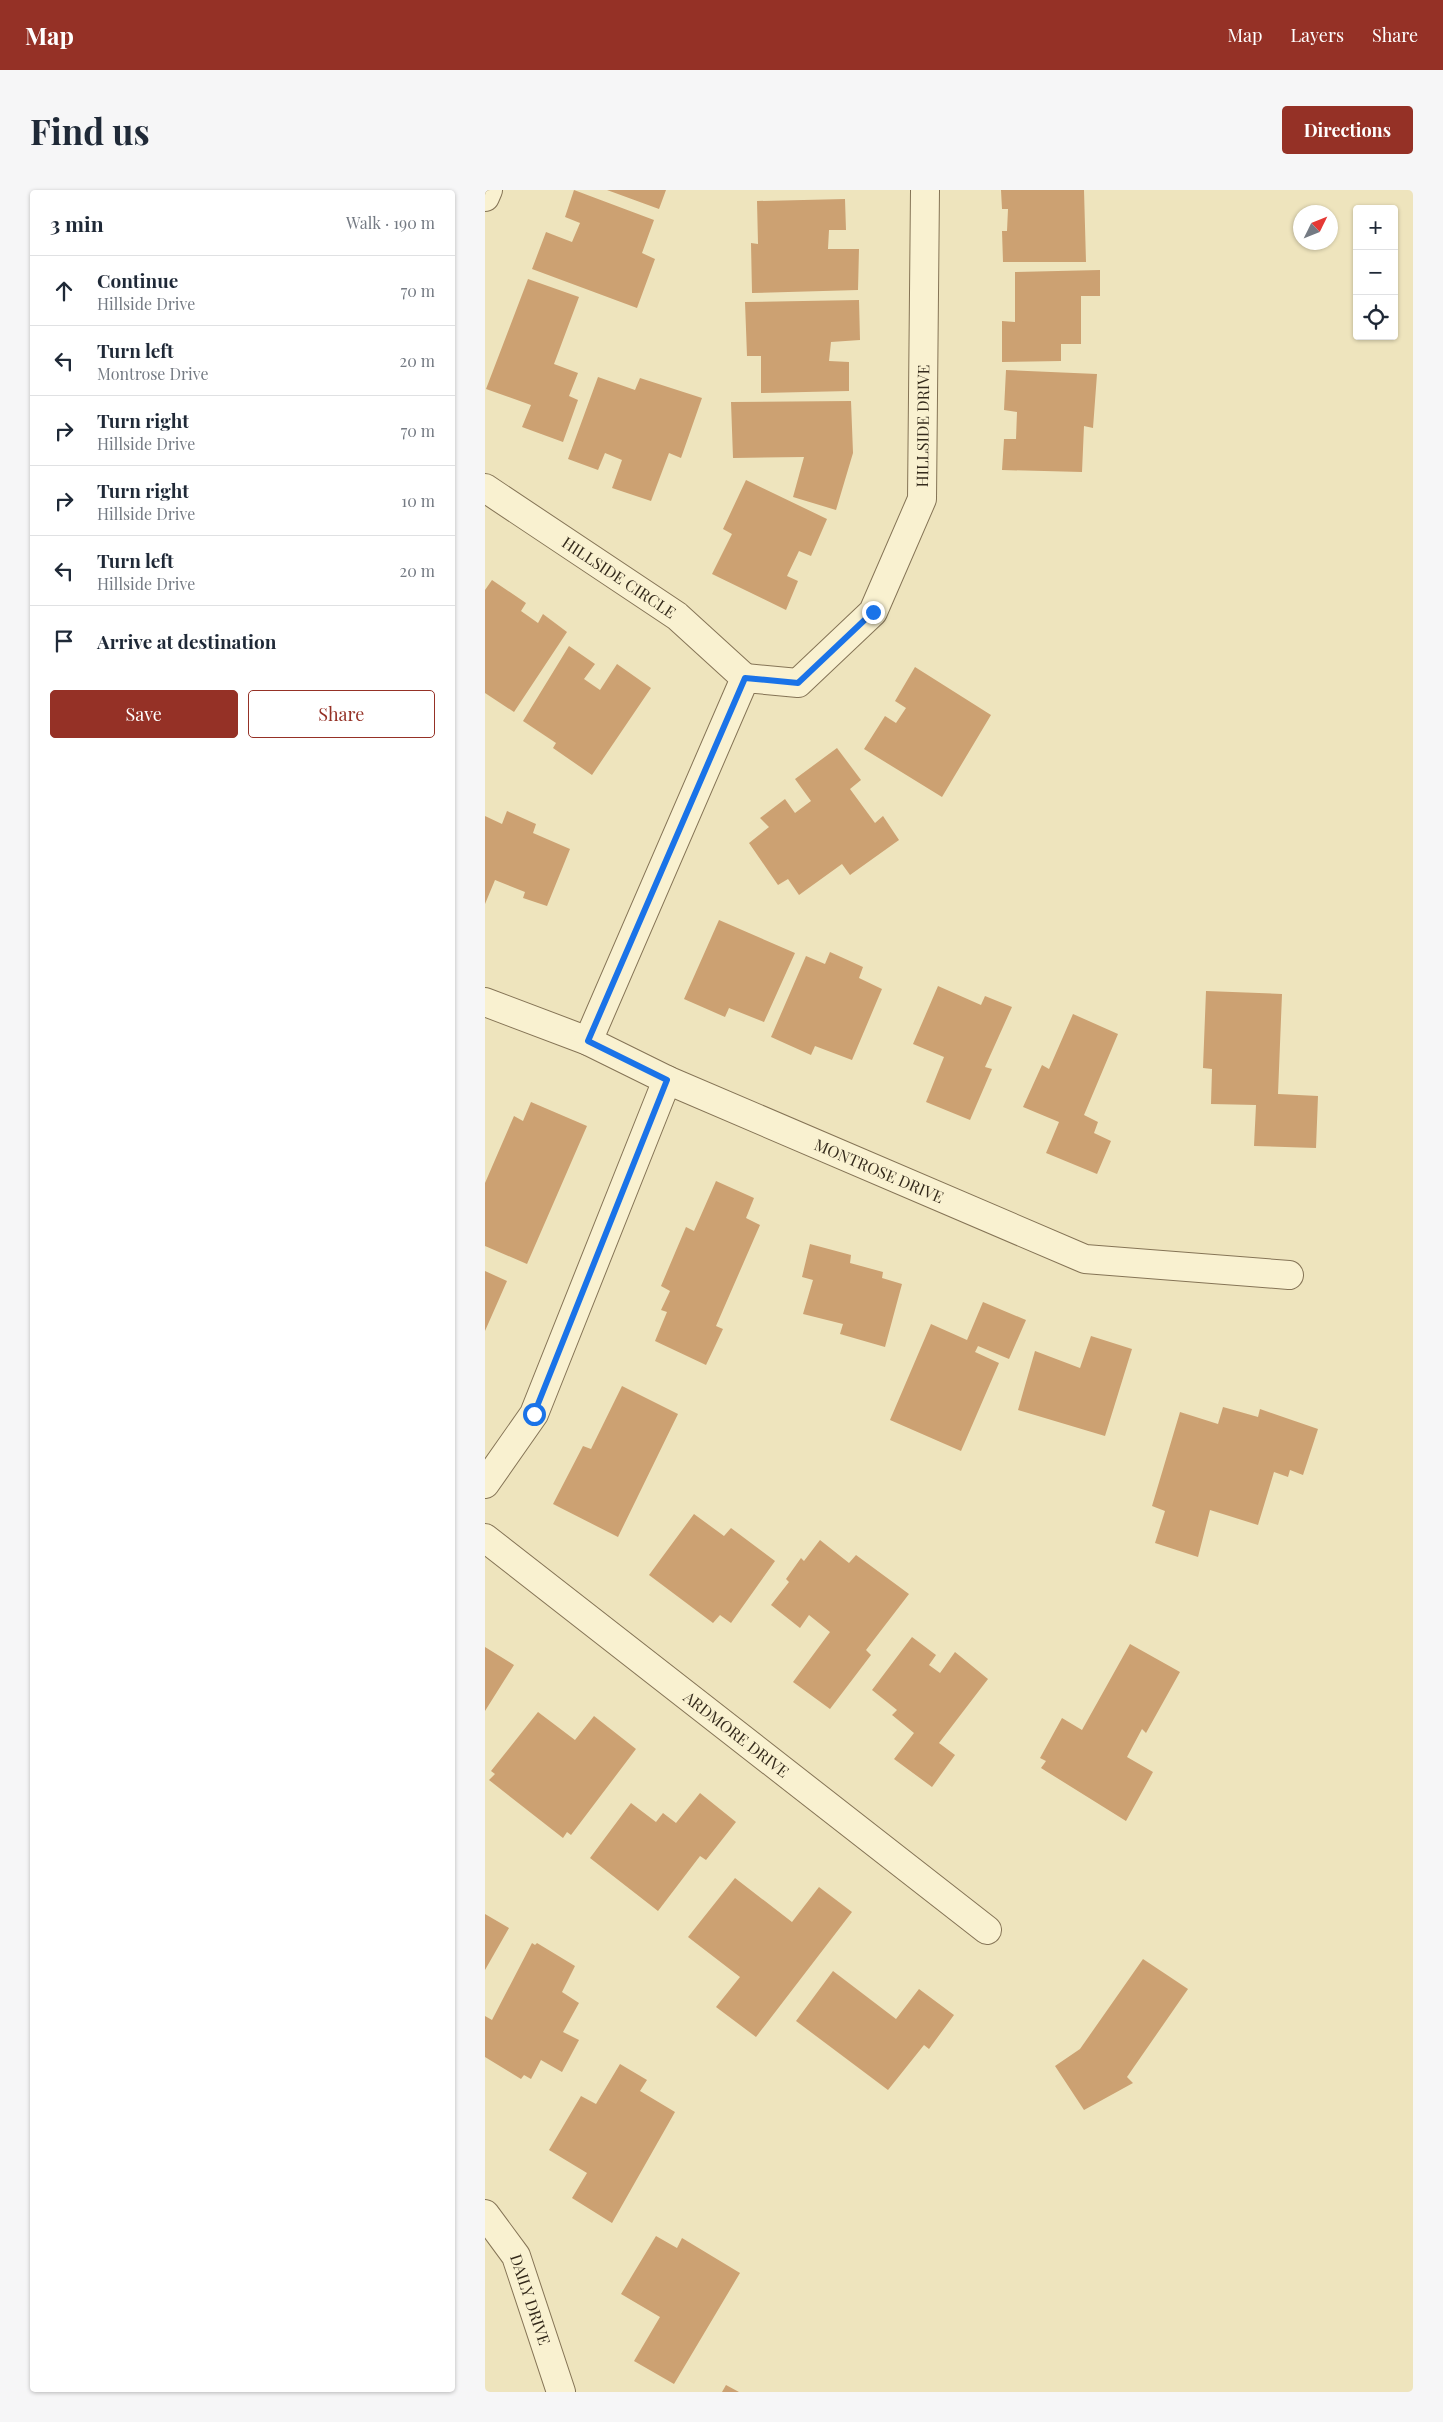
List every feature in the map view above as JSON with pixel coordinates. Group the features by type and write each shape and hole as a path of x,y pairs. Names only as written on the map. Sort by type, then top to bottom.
{"street":[{"path":"485,197 488,190"},
{"name":"HILLSIDE DRIVE","path":"745,678 798,683 873,612 922,499 925,190"},
{"name":"HILLSIDE CIRCLE","path":"485,488 677,616 745,678"},
{"path":"588,1041 745,678"},
{"name":"MONTROSE DRIVE","path":"485,1002 588,1041 667,1080 1085,1259 1289,1275"},
{"path":"485,1484 534,1414 667,1080"},
{"name":"ARDMORE DRIVE","path":"485,1538 987,1930"},
{"name":"DAILY DRIVE","path":"485,2214 516,2256 561,2392"}],"building":[{"path":"574,190 654,220 642,253 655,259 637,308 532,269 546,232 572,242 580,223 565,217"},
{"path":"607,190 666,190 659,209"},
{"path":"1001,190 1084,190 1086,262 1003,262 1002,231 1007,231 1008,209 1002,209"},
{"path":"845,199 846,230 829,230 828,249 859,249 858,290 752,293 751,243 758,244 757,201"},
{"path":"1100,270 1100,296 1081,296 1081,344 1061,344 1061,361 1002,362 1002,321 1015,322 1015,272"},
{"path":"528,279 579,297 554,364 578,373 569,396 578,400 563,442 522,427 531,405 486,389"},
{"path":"859,300 860,340 831,342 829,361 849,362 849,391 761,393 761,356 747,356 745,302"},
{"path":"1006,370 1097,374 1093,428 1084,426 1082,472 1002,470 1004,439 1016,439 1017,412 1004,410"},
{"path":"598,377 635,390 640,378 702,398 681,458 669,453 651,501 612,488 622,460 605,453 598,470 568,459"},
{"path":"851,401 853,453 836,510 793,497 804,457 733,458 731,402"},
{"path":"746,480 827,519 811,556 799,551 787,576 798,581 786,610 712,574 732,534 723,529"},
{"path":"492,580 526,603 521,611 538,623 543,614 567,632 514,712 485,693 485,590"},
{"path":"569,646 595,664 584,679 600,690 617,664 651,688 592,775 553,748 556,743 523,721"},
{"path":"915,667 991,715 942,797 864,749 885,716 896,723 906,708 895,701"},
{"path":"837,748 861,780 850,789 875,823 883,816 899,840 850,875 842,864 799,895 788,879 778,885 749,843 769,827 760,818 785,799 795,813 811,801 795,779"},
{"path":"507,811 536,824 533,833 570,849 547,906 523,898 525,892 495,880 485,904 485,816 502,824"},
{"path":"719,920 795,953 764,1022 729,1008 725,1017 684,999"},
{"path":"830,952 863,967 859,978 882,989 852,1060 815,1046 811,1055 771,1037 806,956 825,964"},
{"path":"938,986 981,1005 985,996 1012,1007 985,1067 992,1069 970,1120 926,1102 944,1057 913,1044"},
{"path":"1206,991 1282,994 1278,1094 1318,1096 1316,1148 1254,1146 1256,1105 1211,1104 1212,1069 1203,1068"},
{"path":"1073,1014 1118,1034 1084,1115 1098,1122 1094,1133 1111,1141 1097,1174 1046,1153 1059,1122 1023,1107 1042,1065 1049,1069"},
{"path":"531,1102 587,1126 527,1264 485,1246 485,1183 514,1116 523,1121"},
{"path":"716,1181 754,1198 746,1218 760,1225 716,1326 723,1329 706,1365 655,1341 667,1312 661,1310 670,1291 661,1286 686,1227 694,1231"},
{"path":"810,1244 851,1255 850,1263 883,1272 882,1278 902,1284 885,1347 840,1334 843,1324 803,1314 813,1280 802,1277"},
{"path":"485,1271 507,1281 485,1331"},
{"path":"983,1302 1026,1320 1009,1359 978,1346 975,1352 999,1363 961,1451 890,1420 931,1324 967,1340"},
{"path":"1091,1336 1132,1349 1105,1436 1018,1410 1035,1351 1080,1368"},
{"path":"622,1386 678,1414 618,1537 553,1504 583,1446 591,1449"},
{"path":"1223,1407 1258,1417 1260,1409 1318,1429 1303,1475 1290,1470 1288,1477 1274,1472 1258,1525 1210,1510 1198,1557 1155,1543 1165,1511 1152,1506 1180,1412 1218,1424"},
{"path":"694,1514 724,1536 731,1528 775,1561 731,1623 720,1615 713,1623 649,1575"},
{"path":"820,1540 849,1563 856,1555 909,1594 866,1650 871,1655 830,1709 793,1682 830,1632 809,1615 800,1628 771,1605 789,1582 786,1579 801,1558 804,1561"},
{"path":"912,1637 936,1655 929,1665 940,1673 955,1652 988,1679 939,1743 955,1755 932,1787 894,1759 914,1733 892,1715 897,1710 872,1690"},
{"path":"1130,1644 1180,1672 1146,1733 1142,1729 1127,1757 1153,1772 1126,1821 1041,1768 1046,1761 1040,1758 1062,1718 1082,1730"},
{"path":"485,1647 514,1665 485,1711"},
{"path":"538,1712 575,1740 594,1716 636,1749 571,1835 567,1832 563,1838 489,1780 495,1774 491,1771"},
{"path":"700,1793 736,1822 706,1860 700,1856 658,1911 590,1858 631,1803 656,1822 663,1813 676,1823"},
{"path":"735,1878 792,1922 819,1887 852,1912 756,2037 716,2007 740,1977 688,1937"},
{"path":"485,1914 509,1928 485,1970"},
{"path":"532,1943 535,1945 537,1943 575,1966 562,1992 579,2003 563,2032 579,2040 562,2072 541,2060 531,2079 524,2075 521,2079 485,2057 485,2016 492,2020"},
{"path":"1143,1959 1188,1989 1127,2077 1133,2083 1084,2110 1055,2066 1080,2049"},
{"path":"833,1971 896,2019 919,1989 954,2015 929,2049 924,2045 888,2090 796,2021"},
{"path":"620,2064 647,2080 640,2091 675,2112 612,2223 572,2198 587,2173 549,2150 581,2096 596,2104"},
{"path":"656,2236 677,2248 682,2238 740,2273 674,2384 634,2361 660,2317 621,2294"},
{"path":"726,2385 739,2392 722,2392"}],"route":[{"path":"534,1414 667,1080 588,1041 745,678 798,683 873,612"}]}
